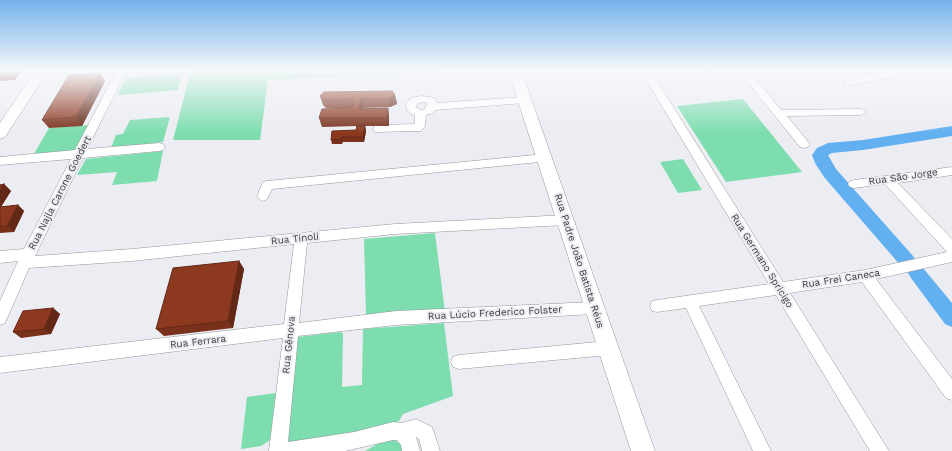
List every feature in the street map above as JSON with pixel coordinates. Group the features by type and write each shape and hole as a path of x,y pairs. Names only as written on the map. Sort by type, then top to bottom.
{"main road":[{"path":"0,118 19,91"},
{"path":"0,134 29,91"},
{"name":"Rua Padre João Batista Réus","path":"521,91 545,158 643,451"}],"street":[{"name":"Rua Najla Carone Goedert","path":"0,318 26,259 111,91"},
{"name":"Rua Germano Spricigo","path":"657,91 880,451"},
{"path":"761,91 804,144"},
{"path":"379,129 417,128 420,126 421,113 428,111 432,107 524,100"},
{"path":"779,113 861,112"},
{"path":"0,161 159,146"},
{"path":"263,196 267,185 545,158"},
{"name":"Rua São Jorge","path":"854,184 952,171"},
{"path":"888,180 952,248"},
{"name":"Rua Tínoli","path":"0,257 26,259 132,255 408,228 488,226 566,220"},
{"name":"Rua Gênova","path":"278,451 301,239"},
{"name":"Rua Frei Caneca","path":"657,306 865,276 952,256"},
{"path":"865,276 952,392"},
{"path":"690,302 762,451"},
{"name":"Rua Lúcio Frederico Folster","path":"396,318 594,308"},
{"name":"Rua Ferrara","path":"0,365 396,318"},
{"path":"459,362 608,348"},
{"path":"286,451 354,441 393,431 402,432 416,428 426,433 431,451"},
{"path":"402,432 409,441 411,451"}],"green space":[{"path":"120,91 165,91 118,95"},
{"path":"186,91 267,91 260,140 173,140"},
{"path":"743,99 802,172 726,182 677,106"},
{"path":"170,117 163,142 111,148 116,135 123,134 130,120"},
{"path":"90,125 76,151 34,154 49,128"},
{"path":"163,151 157,181 112,185 117,172 77,175 86,159"},
{"path":"683,159 702,190 678,193 660,162"},
{"path":"435,233 445,312 366,315 364,239"},
{"path":"444,323 453,396 403,414 399,421 361,434 287,442 298,337 340,332 343,333 342,387 362,385 363,329"},
{"path":"276,393 270,440 261,446 241,449 247,397"},
{"path":"392,439 400,443 403,451 365,451 383,441"}],"building":[{"path":"59,91 90,91 76,117 42,120"},
{"path":"392,91 395,95 388,99 361,99 359,109 388,108 387,118 319,118 322,109 352,108 354,99 323,100 320,96 324,92"},
{"path":"357,126 365,126 363,137 342,137 341,139 331,140 332,131 356,130"},
{"path":"4,184 0,191 0,185"},
{"path":"18,205 7,226 0,227 0,207"},
{"path":"239,261 228,321 156,329 173,268"},
{"path":"53,308 44,329 13,332 23,311"}],"waterway":[{"path":"907,261 830,173 823,163 820,155 828,148 863,145 952,131"},
{"path":"917,273 952,318"}]}
